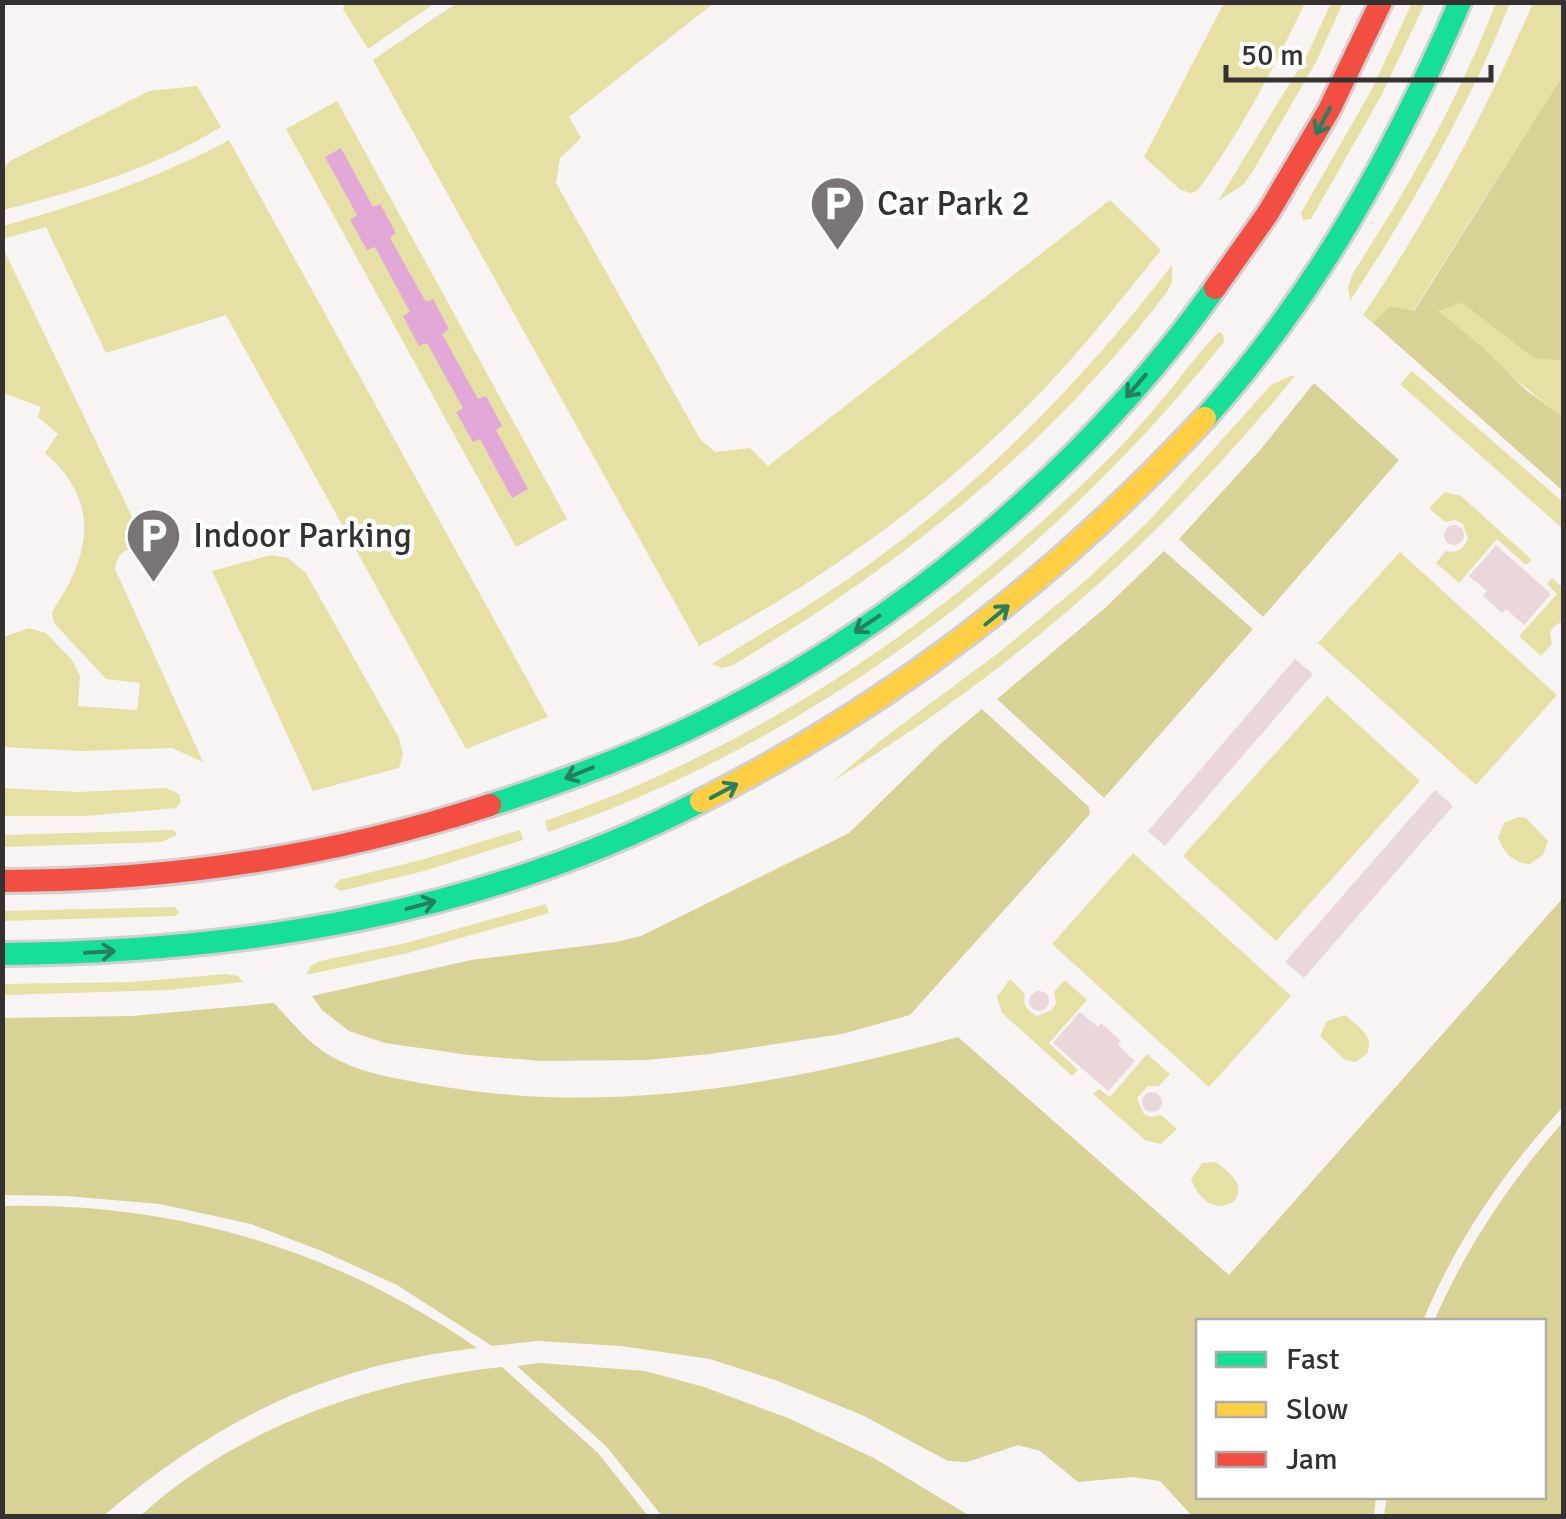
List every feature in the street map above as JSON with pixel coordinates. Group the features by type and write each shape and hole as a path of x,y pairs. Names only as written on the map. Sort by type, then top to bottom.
{"street":[{"path":"2,882 266,873 521,796 682,731 779,680 873,620 937,573 1024,498 1130,394 1242,271 1309,148 1381,2"},
{"path":"2,954 104,952 271,928 346,924 412,908 548,868 712,798 843,725 976,632 1080,545 1208,414 1371,182 1412,106 1460,2"}],"shaded area":[{"path":"345,2 435,3 368,49 343,9"},
{"path":"458,2 714,3 569,117 581,138 560,158 556,183 700,439 715,452 750,448 768,466 1110,200 1161,250 1059,373 965,464 837,563 699,646 373,60"},
{"path":"1224,3 1305,3 1242,123 1197,191 1191,193 1181,190 1144,157"},
{"path":"1331,3 1343,3 1317,60 1244,184 1218,201 1307,55"},
{"path":"1412,3 1425,3 1381,96 1311,219 1303,220 1301,213 1371,91"},
{"path":"1496,3 1510,3 1476,80 1417,193 1350,301 1348,287 1353,273 1432,141"},
{"path":"1533,3 1563,3 1563,75 1413,311 1390,306 1373,323 1363,315 1455,163"},
{"path":"1563,75 1563,361 1534,358 1462,303 1438,311 1527,391 1563,417 1563,491 1373,323 1390,306 1414,311"},
{"path":"197,86 221,127 169,155 115,177 3,210 3,169 10,161 149,91"},
{"path":"337,101 567,519 516,547 286,129"},
{"path":"229,140 548,717 466,749 226,315 106,353 46,227 3,239 3,226 118,189"},
{"path":"341,148 373,207 380,204 396,233 390,238 426,302 433,299 449,329 442,334 478,399 486,396 502,426 496,430 528,489 512,498 480,439 473,442 456,412 463,408 427,343 419,346 403,316 410,312 375,247 367,250 350,220 357,215 325,157"},
{"path":"3,248 149,552 127,550 119,557 115,569 203,762 172,748 81,751 3,747 3,637 29,628 46,633 72,660 80,676 78,706 137,710 140,683 106,679 54,623 52,612 82,550 82,510 63,472 45,453 58,434 38,417 41,407 3,393"},
{"path":"1172,265 1172,282 1167,292 1121,349 1073,402 968,500 912,545 793,628 731,666 712,664 843,583 948,503 1066,390"},
{"path":"1462,303 1534,357 1563,361 1563,417 1437,310"},
{"path":"1219,332 1224,342 1156,422 1082,498 1004,569 920,635 833,694 742,748 647,794 548,832 545,821 697,758 841,676 909,629 975,579 1098,469"},
{"path":"1412,371 1563,502 1563,529 1400,384"},
{"path":"1295,376 1191,494 1082,599 963,694 833,781 1084,582 1148,522 1271,385"},
{"path":"1314,383 1399,460 1263,617 1179,539 1261,449"},
{"path":"1445,492 1461,496 1532,560 1526,565 1497,539 1459,583 1436,563 1446,551 1460,549 1468,539 1463,524 1455,520 1445,522 1429,508"},
{"path":"1164,551 1253,629 1104,798 997,699 1105,608"},
{"path":"1400,552 1557,695 1476,785 1318,643"},
{"path":"271,555 288,558 306,573 399,738 403,755 399,768 313,791 212,571"},
{"path":"1552,578 1563,588 1563,621 1554,626 1550,633 1552,644 1541,656 1519,636 1557,594 1547,584"},
{"path":"1327,696 1420,781 1276,941 1183,856"},
{"path":"982,709 1089,807 1090,814 910,1015 842,1034 710,1054 647,1060 541,1061 385,1043 349,1031 322,1010 312,996 471,960 641,936 849,833 940,744"},
{"path":"2,788 78,792 166,788 179,794 181,802 176,808 85,816 3,816"},
{"path":"1526,818 1548,841 1543,855 1530,864 1510,856 1498,837 1505,822"},
{"path":"174,830 177,835 161,842 3,847 3,835"},
{"path":"520,830 523,840 424,871 341,891 334,887 339,880"},
{"path":"1133,853 1291,996 1209,1087 1052,944"},
{"path":"1563,898 1563,1107 1483,1208 1450,1263 1424,1319 1196,1319 1196,1499 1376,1499 1374,1516 1192,1516 1160,1481 1132,1477 1078,1482 1040,1451 1018,1445 967,1462 948,1461 862,1415 710,1359 621,1346 537,1341 492,1346 397,1285 251,1224 160,1204 3,1195 3,1018 132,1016 274,1003 318,1048 360,1069 439,1086 570,1097 636,1096 766,1081 958,1037 1229,1275"},
{"path":"546,904 549,913 408,953 306,975 320,961 406,943"},
{"path":"175,907 179,913 175,916 3,921 3,911"},
{"path":"238,976 243,982 169,990 3,995 3,984 132,982"},
{"path":"1010,979 1025,994 1028,1009 1037,1016 1052,1010 1056,1003 1054,992 1065,980 1087,1000 1049,1043 1078,1070 1072,1076 1002,1013 997,997"},
{"path":"1345,1015 1369,1042 1367,1054 1355,1062 1345,1060 1320,1036 1327,1021"},
{"path":"1147,1054 1170,1074 1159,1086 1148,1086 1137,1098 1143,1113 1150,1117 1161,1115 1177,1129 1161,1144 1145,1140 1093,1094 1099,1089 1110,1097"},
{"path":"1563,1122 1563,1516 1384,1516 1387,1499 1546,1499 1546,1319 1435,1319 1460,1268 1525,1168"},
{"path":"1216,1162 1234,1178 1238,1188 1235,1200 1222,1206 1203,1198 1191,1179 1202,1163"},
{"path":"2,1206 129,1213 251,1238 367,1283 477,1348 371,1368 276,1402 189,1451 103,1516 3,1516"},
{"path":"540,1363 645,1371 704,1387 788,1418 874,1458 970,1516 662,1516 606,1446 517,1366"},
{"path":"502,1367 598,1453 648,1516 140,1516 219,1457 309,1413 404,1384"}],"building":[{"path":"1454,525 1464,535 1454,545 1444,535"},
{"path":"1496,545 1551,594 1524,625 1506,609 1502,613 1483,596 1487,591 1469,576"},
{"path":"1295,659 1313,674 1165,846 1148,831"},
{"path":"1435,790 1453,806 1304,978 1285,962"},
{"path":"1039,991 1049,1001 1039,1011 1029,1001"},
{"path":"1080,1012 1098,1027 1101,1023 1135,1061 1108,1091 1053,1043"},
{"path":"1152,1092 1162,1102 1152,1112 1142,1102"}],"traffic: fast":[{"path":"1205,418 1282,323 1349,220 1408,113 1460,2"},
{"path":"490,805 612,762 701,723 799,670 867,626 997,526 1058,470 1115,412 1215,288"},
{"path":"2,954 183,945 361,919 534,872 619,840 701,801"}],"traffic: slow":[{"path":"701,801 841,722 970,632 1091,531 1205,418"}],"traffic: jam":[{"path":"1215,288 1268,213 1329,110 1381,2"},
{"path":"2,881 127,876 249,862 370,839 490,805"}],"place":[{"name":"Car Park 2","path":"838,252"},
{"name":"Indoor Parking","path":"154,584"}]}
